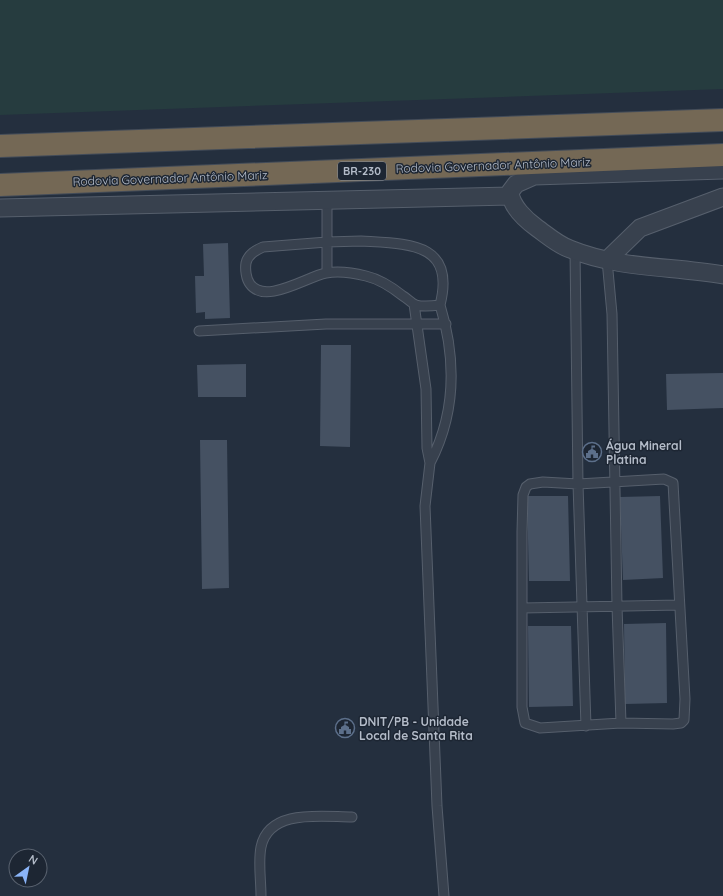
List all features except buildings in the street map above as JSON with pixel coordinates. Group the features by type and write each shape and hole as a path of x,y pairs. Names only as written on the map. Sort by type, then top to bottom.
{"highway":[{"path":"0,146 723,120"},
{"name":"Rodovia Governador Antônio Mariz","path":"0,185 723,155"}],"street":[{"path":"723,170 534,176 516,184 510,192 510,196 528,221 559,243 575,251 607,260 658,269 723,275"},
{"path":"326,172 327,200"},
{"path":"0,208 510,196"},
{"path":"607,260 640,228 723,197"}],"lane":[{"path":"327,200 327,272"},
{"path":"440,305 414,304 394,289 366,276 327,272 277,291 265,293 252,287 248,282 246,263 249,256 256,250 263,247 327,242 390,243 412,246 430,252 435,257 442,270 443,285 440,305 446,324 451,374 450,401 442,433 430,463 425,506 437,806 444,896"},
{"path":"575,251 578,484 586,726"},
{"path":"607,260 612,314 617,606 621,723"},
{"path":"414,304 426,389 427,448 430,463"},
{"path":"199,331 326,324 446,324"},
{"path":"664,479 673,483 679,605 686,699 684,720 681,723 673,724 621,723 586,726 532,727 525,723 522,707 522,532 524,490 533,483 578,484 615,482 664,479"},
{"path":"523,608 679,605"},
{"path":"261,896 261,847 268,832 275,824 291,819 352,818"}],"green space":[{"path":"0,0 723,0 723,89 0,115"}],"place":[{"name":"Água Mineral Platina","path":"592,452"},
{"name":"DNIT/PB - Unidade Local de Santa Rita","path":"345,728"}]}
